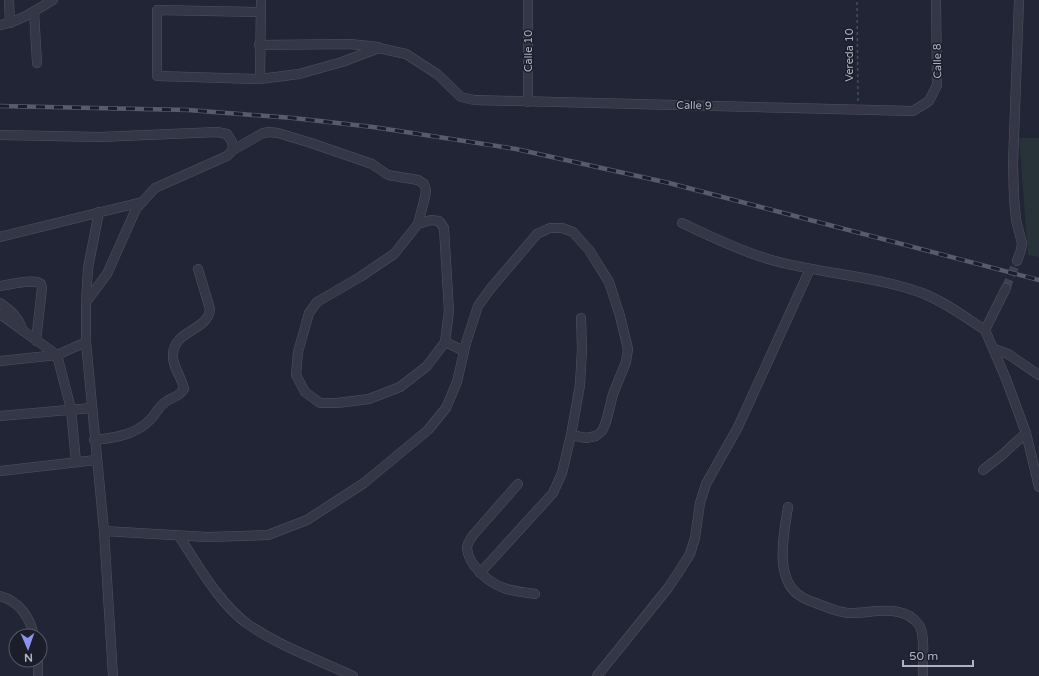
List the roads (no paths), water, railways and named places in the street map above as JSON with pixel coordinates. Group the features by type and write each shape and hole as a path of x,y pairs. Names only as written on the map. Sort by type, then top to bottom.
{"street":[{"path":"9,0 10,23"},
{"path":"0,25 10,23 52,0"},
{"path":"260,0 260,79"},
{"name":"Calle 10","path":"528,0 528,102"},
{"name":"Calle 8","path":"914,111 929,101 937,85 936,0"},
{"path":"1017,261 1022,243 1016,220 1013,184 1019,0"},
{"path":"260,12 156,10 157,76 260,79 298,74 342,62 378,48"},
{"path":"34,11 37,63"},
{"path":"259,45 350,44 378,48"},
{"name":"Calle 9","path":"378,48 406,54 437,74 462,96 474,100 858,108 914,111"},
{"path":"0,135 100,137 217,132 227,134 232,142 233,150"},
{"path":"86,302 107,274 136,209 155,188 227,156 233,150 263,133 278,133 311,142 372,164 388,176 418,180 424,184 426,190 418,224 394,254 360,277 317,302 309,313 298,352 296,374 305,392 320,403 337,403 369,399 400,387 427,366 445,342 449,311 444,228 439,221 431,220 418,224"},
{"path":"0,237 143,202"},
{"path":"100,212 88,268 86,342 94,440 104,530 114,676"},
{"path":"682,223 742,250 768,259 810,269 876,280 923,293 954,310 985,330 994,349 1026,433 1039,486"},
{"path":"104,530 207,537 268,535 307,520 358,488 428,430 446,408 457,382 464,351 478,306 537,234 550,228 562,228 573,232 589,250 609,282 620,316 628,349 626,362 613,394 606,422 602,431 596,436 586,438 571,435"},
{"path":"94,440 125,435 142,426 149,421 167,400 180,395 184,389 183,381 174,362 174,347 178,340 206,320 210,309 198,269"},
{"path":"597,676 668,588 690,554 695,538 700,503 706,484 738,427 810,269"},
{"path":"0,286 31,281 37,281 41,284 42,288 36,341"},
{"path":"985,330 1006,288"},
{"path":"2,310 23,331 57,354 71,409 76,462"},
{"path":"480,573 553,493 562,473 571,435 580,385 582,350 581,318"},
{"path":"0,361 57,354 86,342"},
{"path":"445,342 464,351"},
{"path":"994,349 1008,354 1039,375"},
{"path":"0,416 91,408"},
{"path":"983,470 1026,433"},
{"path":"0,471 96,460"},
{"path":"518,484 474,534 467,547 472,561 480,573 489,581 503,588 517,592 535,594"},
{"path":"788,507 782,546 784,571 791,588 801,597 847,613 898,611 911,617 920,626 923,637 923,676"},
{"path":"180,536 212,586 235,613 248,625 284,645 353,676"},
{"path":"0,596 9,598 19,605 32,628"}],"tunnel":[{"path":"1006,288 1017,261"}],"railway":[{"path":"0,106 188,110 293,118 373,127 516,149 669,183 1039,280"}]}
